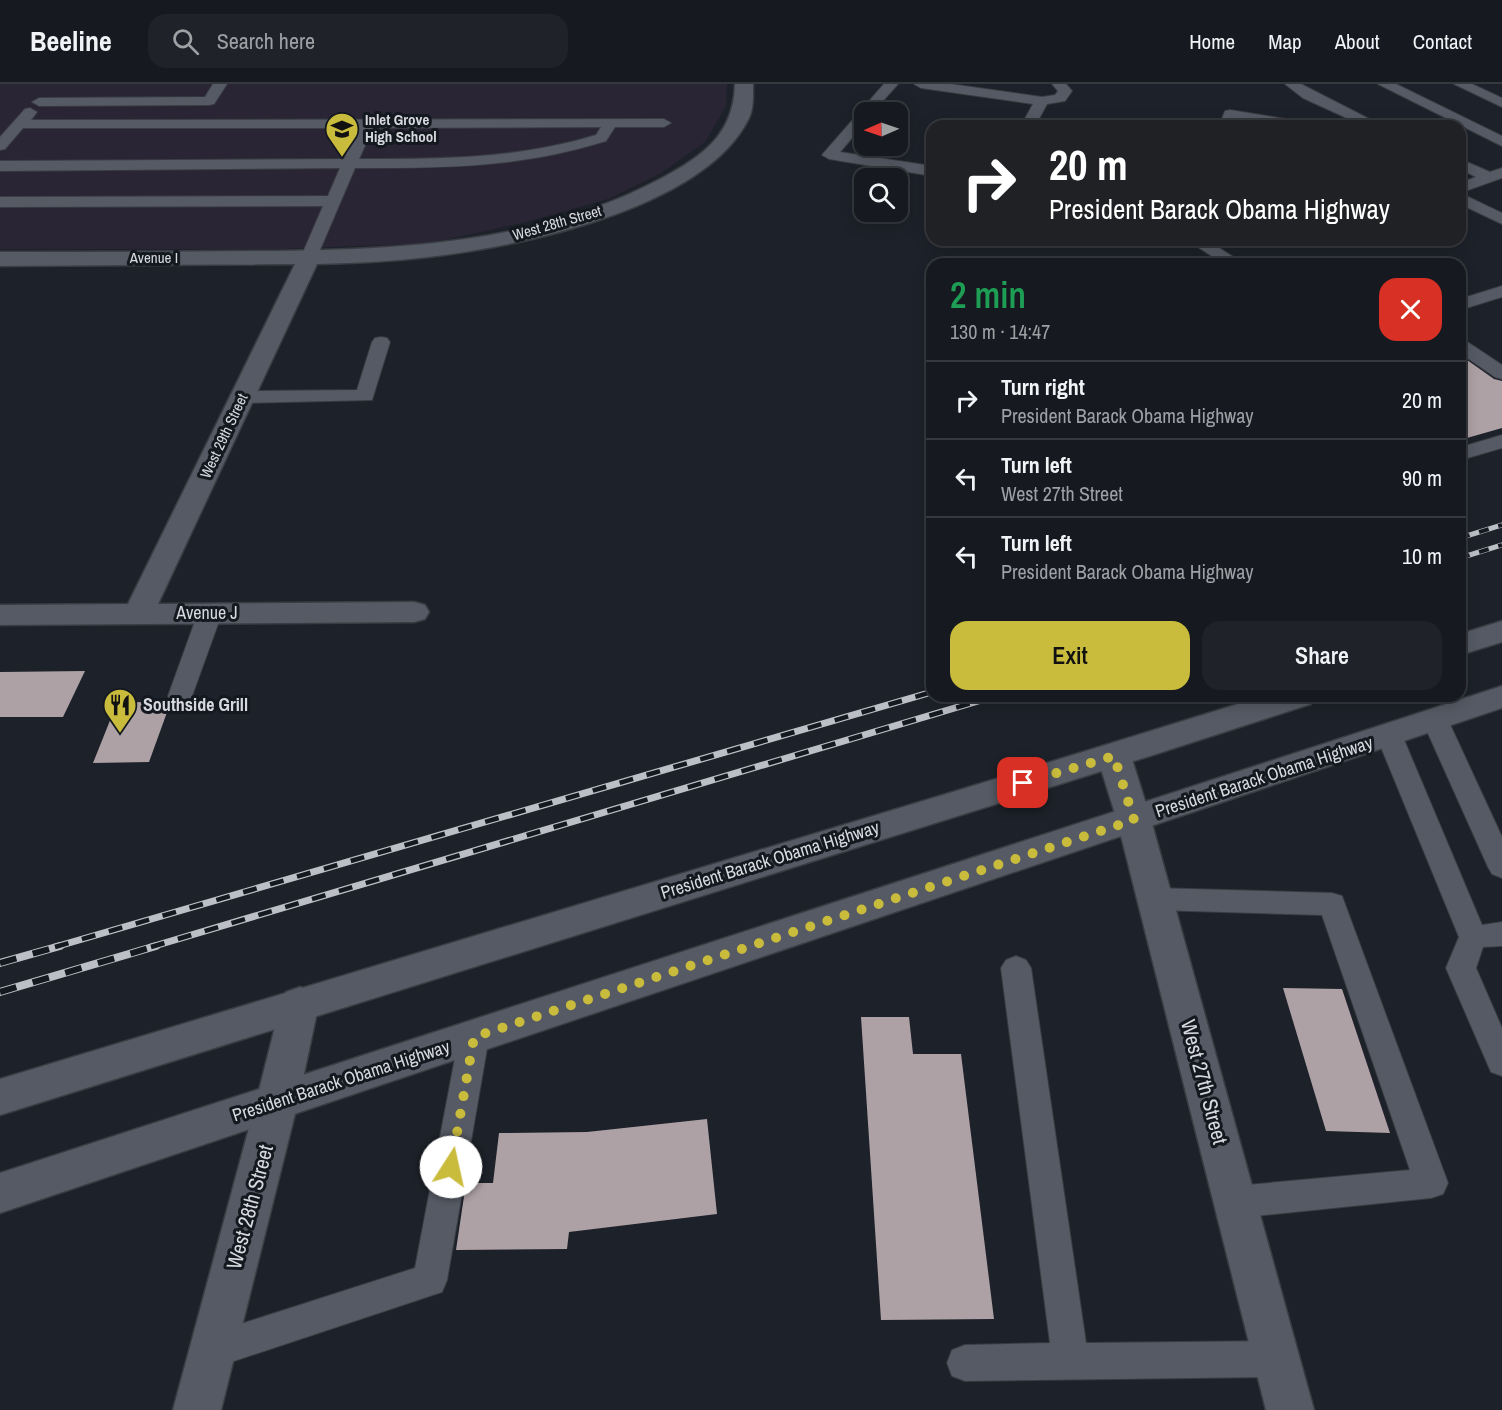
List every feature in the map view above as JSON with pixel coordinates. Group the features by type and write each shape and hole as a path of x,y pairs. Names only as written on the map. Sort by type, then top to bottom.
{"street":[{"name":"West 28th Street","path":"309,257 444,249 502,239 573,221 616,206 686,173 708,157 727,138 739,120 744,101 744,84"},
{"name":"Avenue I","path":"0,259 309,257"},
{"name":"West 29th Street","path":"138,614 309,257"},
{"name":"Avenue J","path":"0,615 414,612"},
{"path":"1466,643 1502,631"},
{"name":"President Barack Obama Highway","path":"0,1193 1502,697"},
{"name":"President Barack Obama Highway","path":"0,1097 300,1003 1114,756 1281,702"},
{"name":"West 27th Street","path":"1114,756 1155,898 1290,1410"},
{"name":"West 28th Street","path":"197,1410 277,1102 300,1003"}],"lane":[{"path":"0,146 55,84"},
{"path":"39,102 209,101 220,84"},
{"path":"875,102 891,84"},
{"path":"921,84 1042,101 1060,98 1065,91 1059,84"},
{"path":"1292,84 1308,95 1363,120"},
{"path":"1385,84 1458,120"},
{"path":"1461,84 1502,103"},
{"path":"1031,120 1042,101"},
{"path":"1228,120 1230,114 1268,120"},
{"path":"0,166 467,163 538,155 601,138 611,123"},
{"path":"20,124 664,123"},
{"path":"309,257 367,124"},
{"path":"1466,124 1502,142"},
{"path":"854,127 829,155 926,170"},
{"path":"1466,166 1496,175"},
{"path":"1466,186 1496,175"},
{"path":"0,202 333,201"},
{"path":"1466,201 1502,219"},
{"path":"1205,246 1226,258"},
{"path":"1466,303 1502,291"},
{"path":"242,397 365,396 381,342"},
{"path":"1466,349 1502,373"},
{"path":"1466,452 1502,441"},
{"path":"180,696 210,614"},
{"path":"1435,720 1502,867"},
{"path":"1389,735 1473,937 1461,968 1502,1063"},
{"path":"1155,898 1332,904 1431,1183 1236,1202"},
{"path":"1473,937 1502,934"},
{"path":"1016,968 1071,1361"},
{"path":"213,1350 430,1280 474,1037"},
{"path":"965,1363 1277,1359"}],"shaded area":[{"name":"Inlet Grove High School","path":"0,84 727,84 726,106 705,142 661,173 608,199 526,222 432,243 282,249 0,249"}],"building":[{"path":"1466,359 1494,379 1502,381 1502,428 1466,438"},
{"path":"85,671 63,717 0,717 0,672"},
{"path":"168,701 170,704 149,762 93,763 117,703"},
{"path":"1283,988 1342,989 1390,1133 1326,1131"},
{"path":"861,1017 909,1017 913,1054 961,1054 994,1319 881,1320"},
{"path":"707,1119 717,1214 569,1232 567,1249 456,1250 466,1183 493,1183 499,1133 587,1132"}],"railway":[{"path":"1466,536 1502,525"},
{"path":"1466,556 1502,545"},
{"path":"55,947 926,694"},
{"path":"151,947 975,702"},
{"path":"0,963 60,946"},
{"path":"0,992 156,946"}],"place":[{"name":"Inlet Grove High School","path":"342,158"},
{"name":"Southside Grill","path":"120,734"}],"route":[{"path":"451,1167 474,1037 1134,820 1114,756 1023,783"}]}
